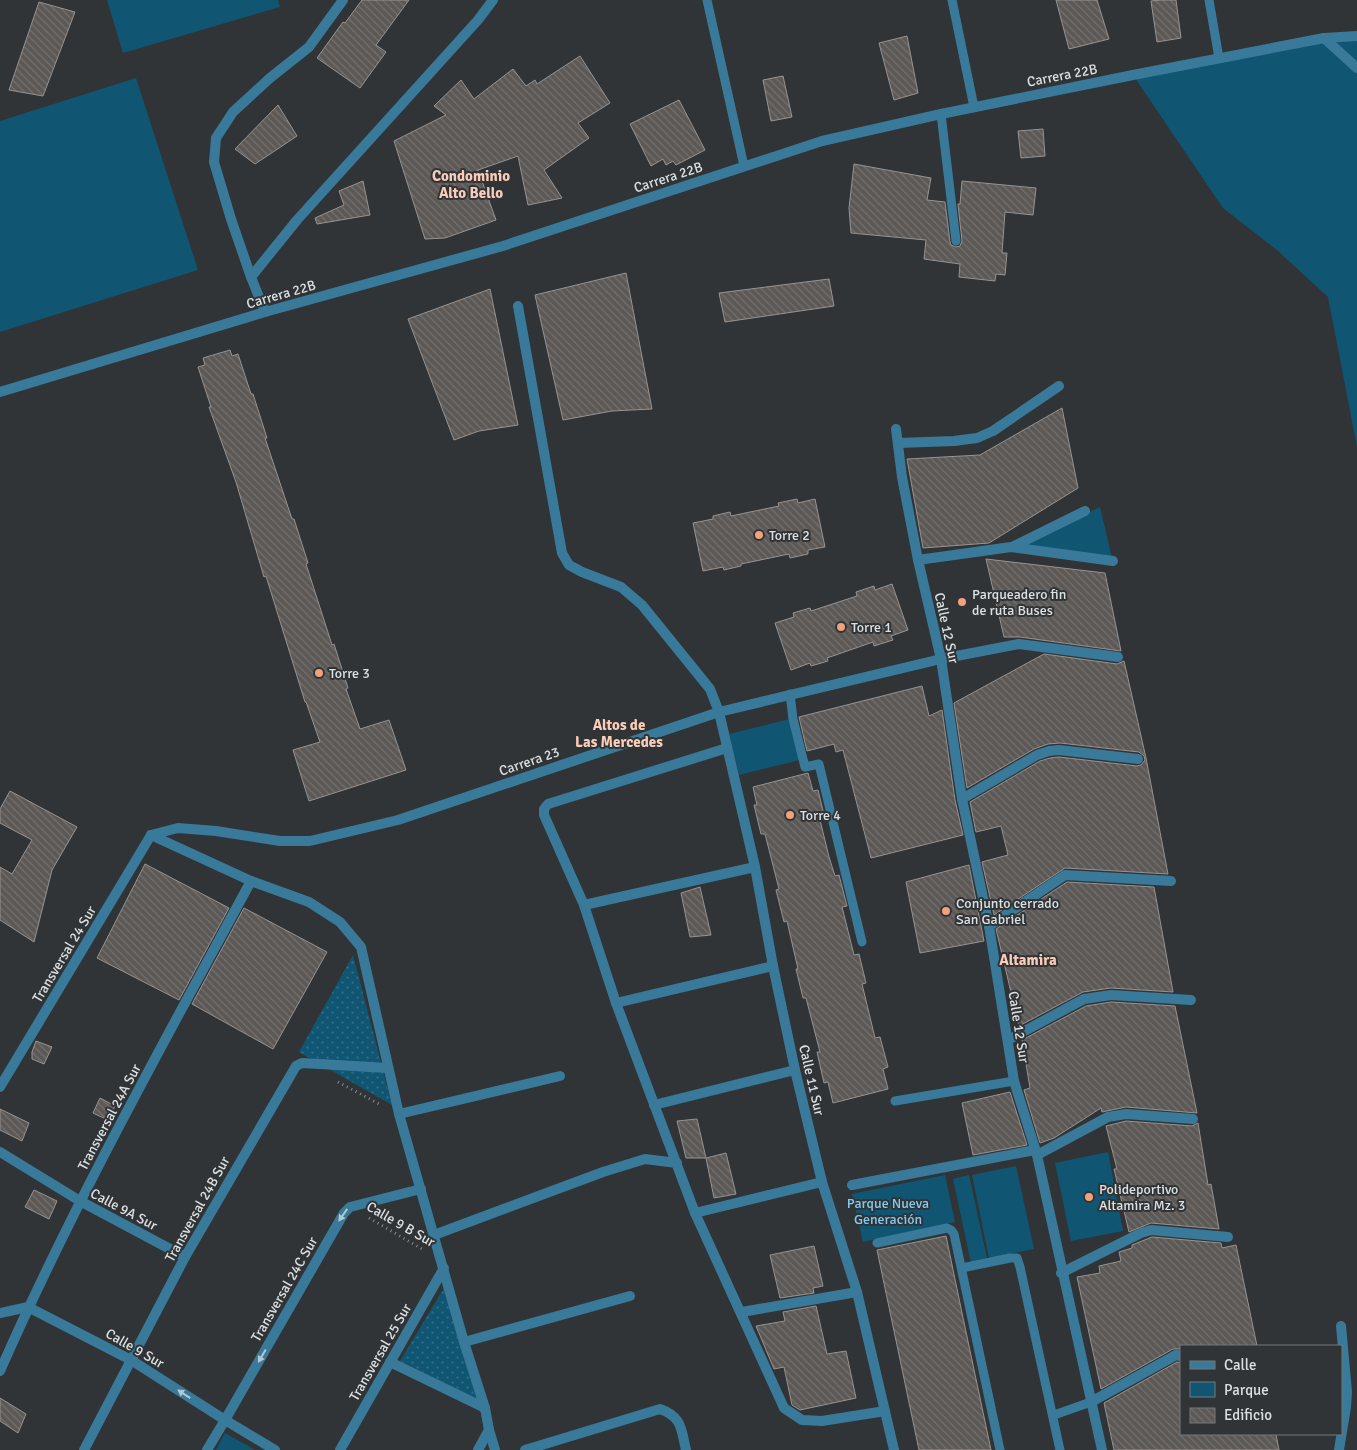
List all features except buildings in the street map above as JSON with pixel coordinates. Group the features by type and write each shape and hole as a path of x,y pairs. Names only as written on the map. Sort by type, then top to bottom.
{"street":[{"path":"265,312 231,219 214,162 216,138 233,112 270,78 309,47 343,0"},
{"path":"251,276 297,220 478,20 493,0"},
{"name":"Carrera 22B","path":"0,392 265,312 503,246 822,141 974,107 1219,58 1324,38 1357,36"},
{"path":"1324,38 1357,68"},
{"name":"Calle 11 Sur","path":"518,306 562,553 569,565 582,572 621,586 642,605 710,689 719,712 756,867 773,966 794,1070 822,1182 857,1292 894,1450"},
{"path":"898,443 954,441 977,438 993,430 1058,386"},
{"name":"Calle 12 Sur","path":"896,429 902,477 918,560 941,659 962,799 989,926 1014,1081 1036,1152 1102,1450"},
{"path":"1011,547 1085,511"},
{"path":"918,560 1011,547 1113,562"},
{"name":"Carrera 23","path":"151,835 178,828 216,831 280,841 310,841 398,820 719,712 941,659 1019,644 1118,657"},
{"path":"727,748 548,804 544,809 544,815 584,905 616,1003 695,1213 742,1312 784,1408 802,1420 822,1421 885,1411"},
{"path":"962,799 1037,755 1049,751 1059,750 1138,759"},
{"path":"151,835 251,881 309,902 340,922 361,947 399,1114 496,1450"},
{"name":"Transversal 24 Sur","path":"0,1087 151,835"},
{"path":"584,905 756,867"},
{"path":"989,926 1065,875 1171,881"},
{"name":"Transversal 24A Sur","path":"0,1371 28,1307 80,1201 251,881"},
{"path":"616,1003 773,966"},
{"path":"1008,1040 1084,999 1111,994 1191,1000"},
{"name":"Transversal 24B Sur","path":"84,1450 185,1257 296,1066 302,1063 388,1068"},
{"path":"654,1105 794,1070"},
{"path":"399,1114 560,1076"},
{"path":"852,1185 1036,1152 1108,1117 1126,1114 1193,1119"},
{"name":"Calle 9A Sur","path":"0,1152 80,1201 185,1257"},
{"path":"434,1235 645,1158 677,1163"},
{"path":"695,1213 822,1182"},
{"path":"350,1207 421,1189"},
{"name":"Transversal 24C Sur","path":"207,1450 344,1213 350,1207"},
{"path":"1062,1273 1141,1233 1151,1230 1228,1237"},
{"name":"Transversal 25 Sur","path":"340,1450 443,1264"},
{"path":"742,1312 857,1292"},
{"path":"464,1342 630,1296"},
{"path":"0,1313 28,1307"},
{"name":"Calle 9 Sur","path":"28,1307 132,1360 275,1450"},
{"path":"1341,1326 1347,1392 1342,1432"},
{"path":"1091,1402 1176,1355 1180,1356"},
{"path":"390,1362 485,1408"},
{"path":"525,1450 660,1409 669,1412 678,1420 686,1450"},
{"path":"478,1450 489,1430"},
{"path":"1339,1450 1341,1435"}],"lane":[{"path":"707,0 744,166"},
{"path":"952,0 974,107"},
{"path":"1209,0 1219,58"},
{"path":"941,114 956,241"},
{"path":"790,694 793,719 805,767 819,764 862,942"},
{"path":"895,1101 1014,1081"},
{"path":"876,1243 947,1228 954,1234 1000,1450"},
{"path":"962,1268 1017,1258 1054,1414 1060,1450"},
{"path":"1054,1414 1091,1402"}],"path":[{"path":"337,1081 399,1114"},
{"name":"Calle 9 B Sur","path":"350,1207 443,1264"}],"green space":[{"path":"107,0 278,0 280,7 123,53"},
{"path":"1357,36 1357,447 1328,297 1278,251 1223,208 1133,75"},
{"path":"136,78 198,270 0,332 0,121"},
{"path":"1100,507 1112,558 1019,546"},
{"path":"790,719 800,760 739,775 729,734"},
{"path":"353,955 392,1105 299,1052"},
{"name":"Polideportivo Altamira Mz. 3","path":"1108,1152 1123,1231 1071,1241 1055,1163"},
{"path":"1016,1166 1034,1249 989,1258 972,1175"},
{"name":"Parque Nueva Generación","path":"945,1175 955,1222 863,1242 852,1194"},
{"path":"969,1175 987,1258 971,1263 953,1179"},
{"path":"444,1288 479,1401 400,1361"},
{"path":"225,1433 255,1450 216,1450"}],"place":[{"name":"Torre 2","path":"759,535"},
{"name":"Parqueadero fin de ruta Buses","path":"962,602"},
{"name":"Torre 1","path":"841,627"},
{"name":"Torre 3","path":"319,673"},
{"name":"Torre 4","path":"790,815"},
{"name":"Conjunto cerrado San Gabriel","path":"946,911"},
{"name":"Polideportivo Altamira Mz. 3","path":"1089,1197"}],"district":[{"name":"Condominio Alto Bello","path":"471,184"},
{"name":"Altos de Las Mercedes","path":"619,734"},
{"name":"Altamira","path":"1028,960"}]}
